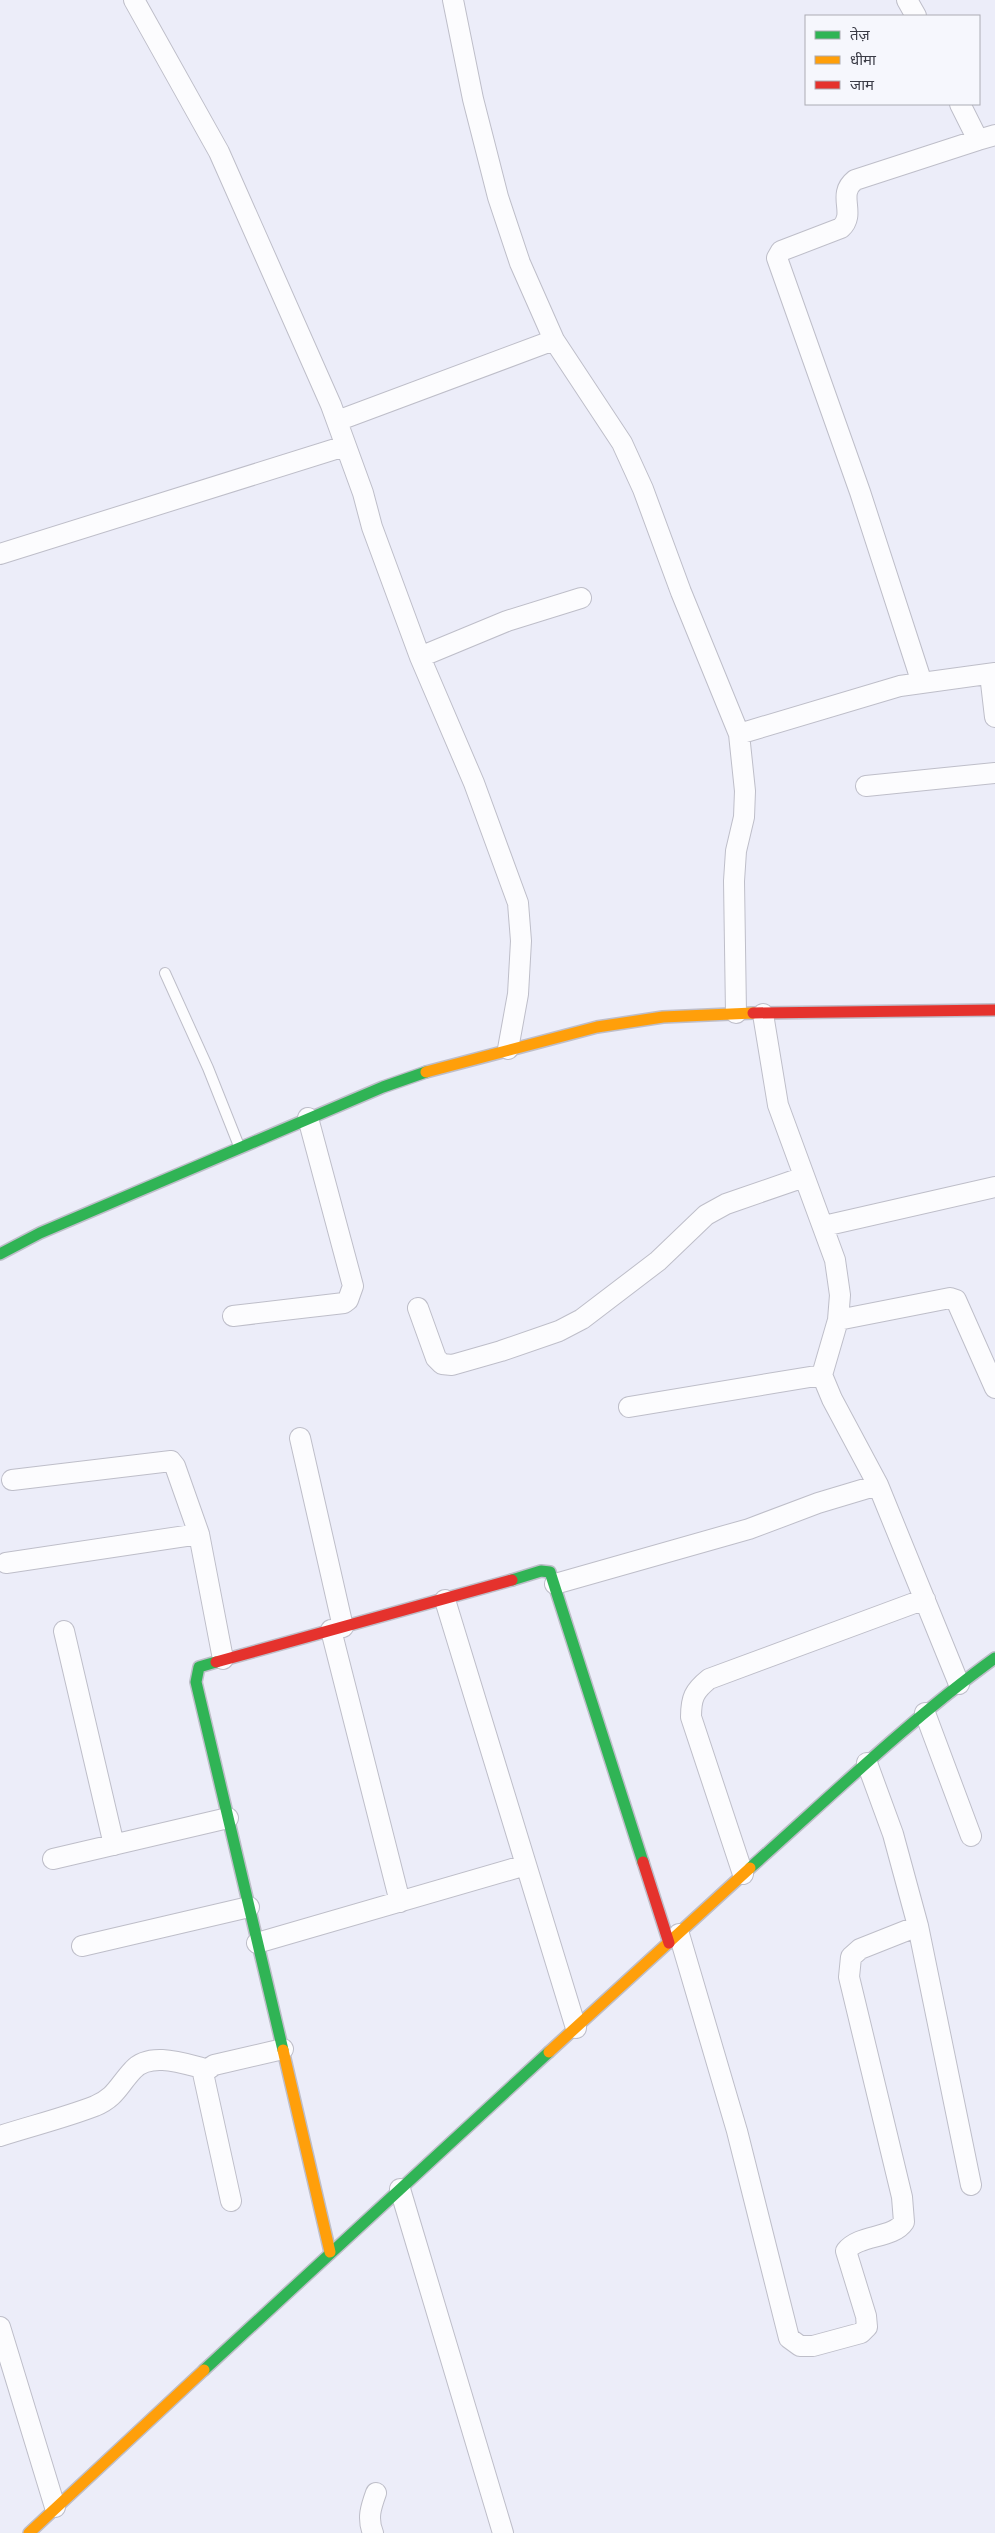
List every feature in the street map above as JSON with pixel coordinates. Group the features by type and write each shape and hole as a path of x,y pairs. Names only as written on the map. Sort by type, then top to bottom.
{"main road":[{"path":"0,1254 40,1233 239,1147 308,1118 447,1065 597,1027 663,1017 736,1013 995,1010"},
{"path":"330,2252 196,1682 199,1666 446,1600 541,1571 550,1572 674,1938"},
{"path":"29,2533 330,2252 743,1874 925,1713 959,1684 995,1658"}],"street":[{"path":"134,0 219,152 336,421 363,493 372,527 420,656 474,783 518,903 521,941 518,994 508,1049"},
{"path":"453,0 473,99 498,197 520,263 554,340 625,450 643,489 681,592 740,734 745,791 744,817 736,851 734,882 736,1013"},
{"path":"907,0 915,15"},
{"path":"922,683 860,492 777,258 781,251 845,225 848,218 846,193 850,184 855,180 987,138 961,105"},
{"path":"336,421 554,340"},
{"path":"0,554 345,446"},
{"path":"420,656 507,621 581,598"},
{"path":"740,734 881,692 922,683 992,673 995,717"},
{"path":"866,786 995,773"},
{"path":"763,1014 778,1105 835,1260 840,1295 838,1320 822,1375 832,1399 878,1485 959,1684"},
{"path":"233,1316 344,1302 351,1293 353,1286 308,1118"},
{"path":"418,1308 436,1358 442,1364 452,1365 501,1351 559,1331 582,1319 658,1261 706,1215 726,1204 804,1177"},
{"path":"824,1226 995,1187"},
{"path":"838,1320 950,1298 956,1300 995,1388"},
{"path":"629,1406 822,1375"},
{"path":"300,1438 337,1629 400,1902"},
{"path":"12,1480 171,1461 175,1466 199,1534 223,1660"},
{"path":"555,1584 749,1529 818,1503 878,1485"},
{"path":"6,1563 199,1534"},
{"path":"743,1874 691,1717 691,1701 695,1690 709,1679 924,1599"},
{"path":"446,1600 576,2028"},
{"path":"64,1631 114,1844"},
{"path":"925,1713 972,1836"},
{"path":"867,1763 893,1834 918,1926 971,2185"},
{"path":"53,1859 228,1818"},
{"path":"258,1943 526,1865"},
{"path":"82,1946 249,1907"},
{"path":"674,1938 737,2131 789,2338 800,2346 813,2346 861,2333 867,2327 866,2316 846,2251 852,2244 898,2229 904,2222 902,2198 849,1976 851,1957 860,1949 918,1926"},
{"path":"0,2136 95,2105 114,2096 133,2069 146,2063 160,2059 206,2069 282,2049"},
{"path":"206,2069 203,2073 204,2086 230,2201"},
{"path":"400,2189 503,2533"},
{"path":"0,2327 55,2507"},
{"path":"373,2533 369,2524 370,2510 376,2493"}],"lane":[{"path":"165,973 208,1068 239,1147"}],"traffic: fast":[{"path":"0,1254 40,1233 383,1087 426,1072"},
{"path":"512,1580 541,1571 550,1572 643,1862"},
{"path":"750,1868 900,1733 995,1658"},
{"path":"216,1662 199,1667 196,1682 283,2050"},
{"path":"204,2370 549,2052"}],"traffic: slow":[{"path":"426,1072 597,1027 663,1017 753,1013"},
{"path":"549,2052 750,1868"},
{"path":"283,2050 330,2252"},
{"path":"29,2533 204,2370"}],"traffic: jam":[{"path":"753,1013 995,1010"},
{"path":"216,1662 512,1580"},
{"path":"643,1862 669,1943"}]}
